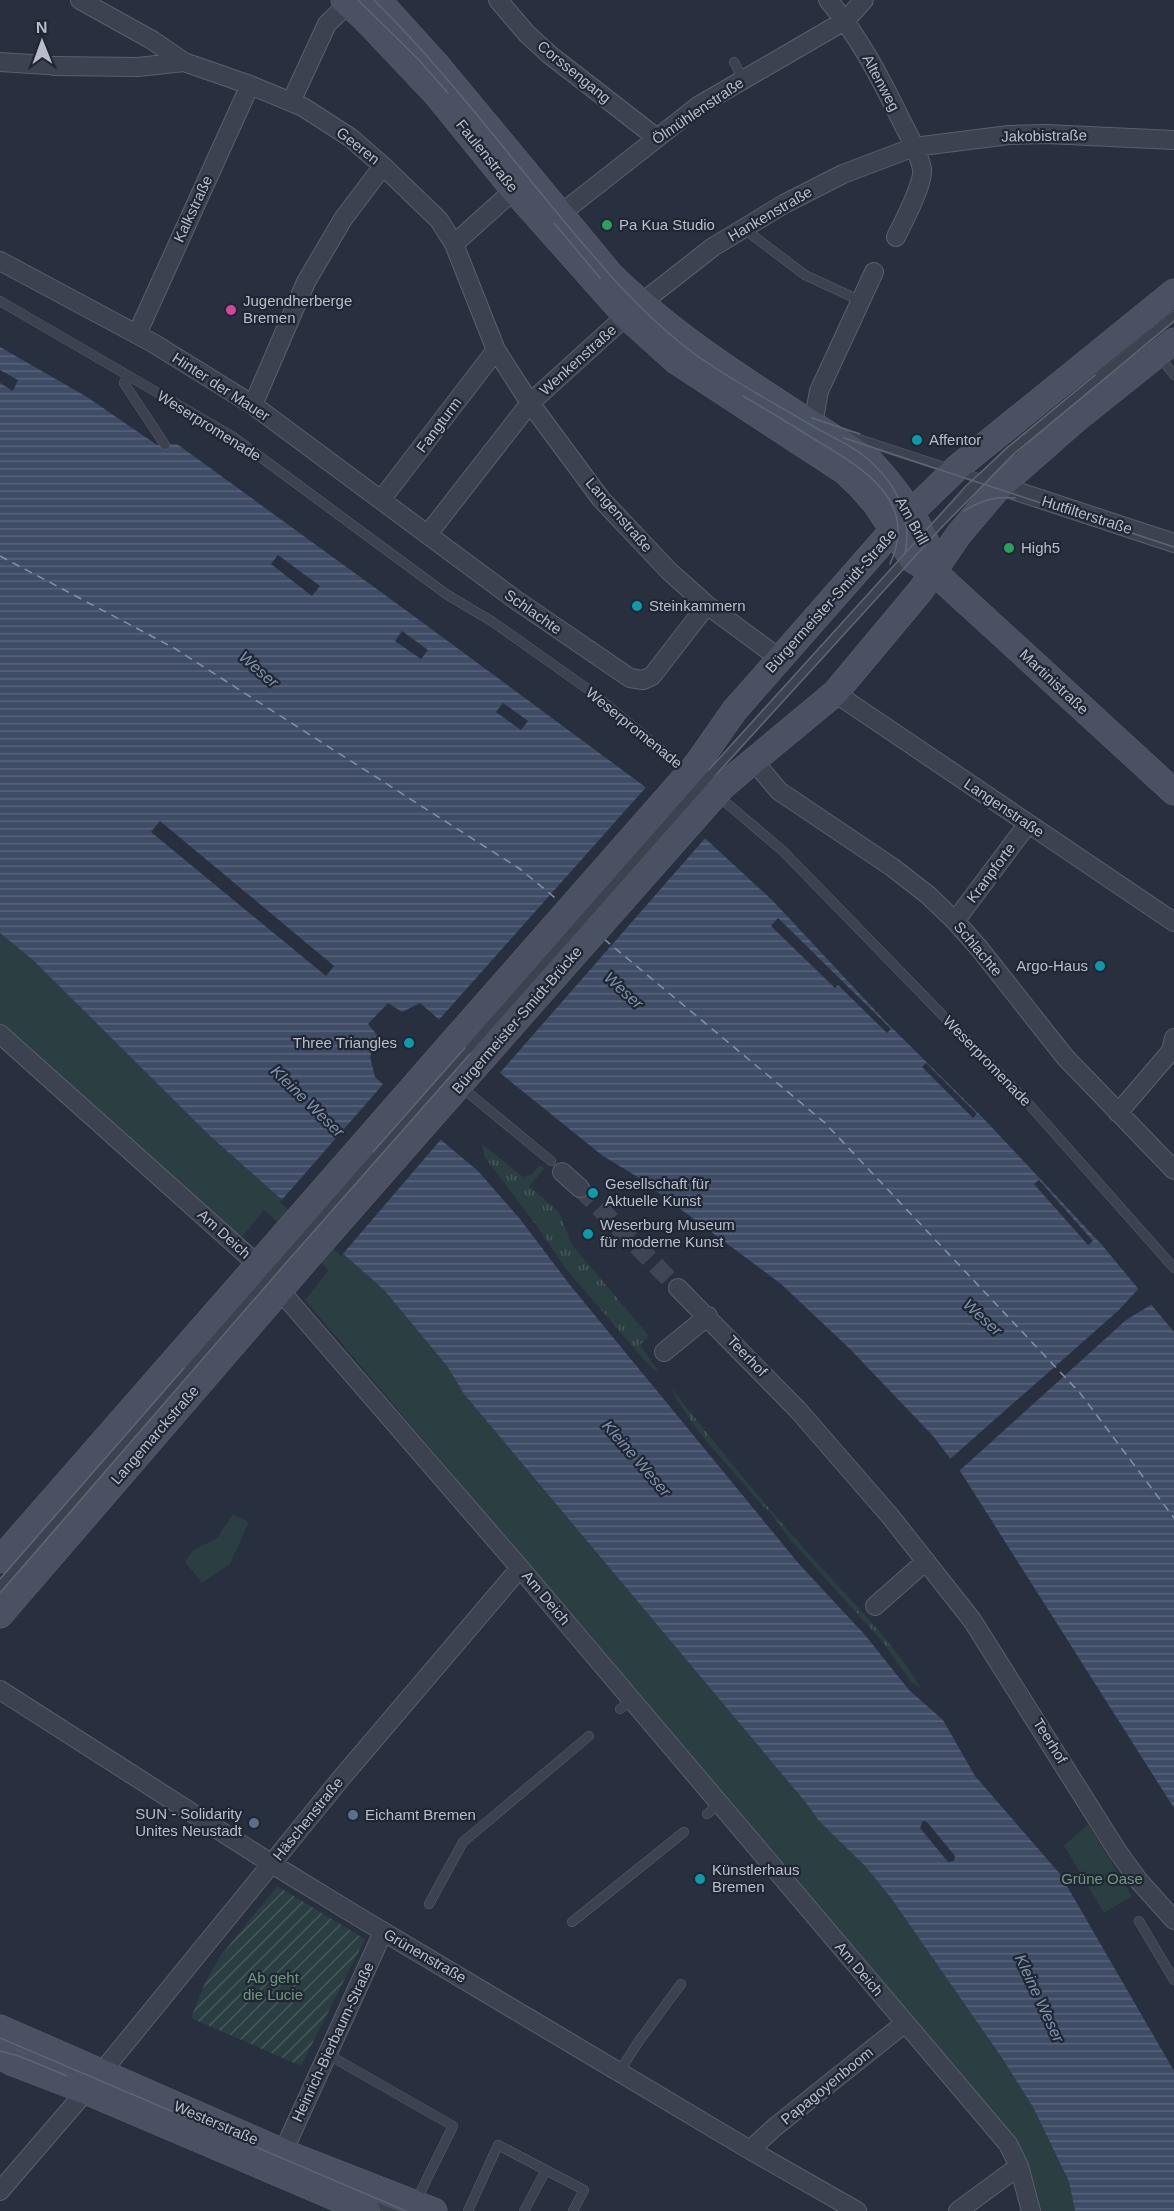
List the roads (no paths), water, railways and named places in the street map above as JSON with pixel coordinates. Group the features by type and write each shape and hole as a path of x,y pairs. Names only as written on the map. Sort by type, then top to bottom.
{"main road":[{"name":"Faulenstraße","path":"353,1 436,94 514,190 633,310"},
{"name":"Faulenstraße","path":"385,18 437,65 610,274 633,310"},
{"name":"Bürgermeister-Smidt-Straße","path":"710,775 734,711 850,581 897,513 954,470 1174,292"},
{"name":"Am Brill","path":"633,310 650,334 676,362 844,471 861,487 897,513"},
{"name":"Am Brill","path":"633,310 715,361 809,429 872,463 886,479 897,513 934,572"},
{"path":"710,775 753,760 835,693 934,572 991,483 1166,348"},
{"name":"Martinistraße","path":"934,572 1174,792"},
{"name":"Bürgermeister-Smidt-Brücke","path":"298,1243 710,775"},
{"name":"Bürgermeister-Smidt-Brücke","path":"298,1243 416,1109 459,1085 470,1048 710,775"},
{"name":"Langemarckstraße","path":"0,1615 298,1243"},
{"name":"Langemarckstraße","path":"0,1560 269,1277 298,1243"},
{"name":"Westerstraße","path":"0,2028 93,2082 350,2204"},
{"name":"Westerstraße","path":"0,2054 13,2063 93,2082 279,2158 415,2208"}],"street":[{"name":"Geeren","path":"80,0 152,39 184,62 291,102 351,138 383,166 439,220 454,244 496,351 530,403"},
{"name":"Corssengang","path":"498,0 527,34 550,55 657,138"},
{"name":"Altenweg","path":"828,0 846,21 882,80 914,147 922,171 914,200 896,237"},
{"path":"846,21 864,0"},
{"path":"291,102 327,24 353,1"},
{"name":"Ölmühlenstraße","path":"560,216 698,106 846,21"},
{"path":"0,62 50,66 138,67 184,62"},
{"name":"Kalkstraße","path":"137,334 162,274 250,85"},
{"name":"Jakobistraße","path":"914,147 1009,135 1036,134 1174,140"},
{"name":"Hankenstraße","path":"633,310 713,247 784,204 843,174 914,147"},
{"path":"253,405 306,282 343,219 383,166"},
{"path":"454,244 514,190"},
{"name":"Hinter der Mauer","path":"0,261 137,334 253,405 428,534"},
{"path":"809,429 819,391 874,272"},
{"name":"Wenkenstraße","path":"530,403 633,310"},
{"name":"Fangturm","path":"381,500 496,351"},
{"path":"428,534 530,403"},
{"name":"Langenstraße","path":"530,403 601,499 669,571 706,605 779,658"},
{"name":"Hutfilterstraße","path":"991,483 1174,543"},
{"name":"Schlachte","path":"428,534 513,598 630,678 643,680 652,676 706,605"},
{"name":"Langenstraße","path":"835,693 1027,825 1174,922"},
{"name":"Schlachte","path":"753,760 779,791 892,867 928,895 955,921 1065,1057 1174,1170"},
{"name":"Kranpforte","path":"955,921 1027,825"},
{"name":"Am Deich","path":"0,1034 269,1277 520,1568 626,1705 713,1809 905,2023 1008,2144 1018,2166 1031,2211"},
{"path":"1118,1113 1171,1051 1174,1038"},
{"path":"556,1167 580,1188"},
{"name":"Teerhof","path":"678,1288 798,1410 926,1561 972,1620 1138,1881 1174,1920"},
{"path":"663,1352 708,1316"},
{"path":"875,1606 926,1561"},
{"name":"Häschenstraße","path":"0,2192 343,1776 520,1568"},
{"name":"Grünenstraße","path":"0,1690 272,1864 383,1932 408,1940 620,2072 857,2211"},
{"name":"Heinrich-Bierbaum-Straße","path":"279,2158 383,1932"},
{"name":"Papagoyenboom","path":"750,2150 775,2127 905,2023"},
{"path":"958,2211 1018,2166"}],"lane":[{"path":"353,1 385,18"},
{"path":"413,54 437,80 581,257 650,334 736,392 809,429 954,470 991,483"},
{"path":"734,62 742,79"},
{"path":"744,229 805,274 861,302"},
{"name":"Weserpromenade","path":"0,301 232,436 446,594 493,622 589,690 734,809 783,851 1026,1101 1174,1268"},
{"path":"710,775 917,547 991,483 1007,453 1174,316"},
{"path":"1166,348 1174,375"},
{"path":"128,376 124,383 165,445"},
{"path":"871,477 897,513"},
{"path":"459,1085 556,1167"},
{"path":"0,1586 269,1277"},
{"path":"429,1904 463,1842 589,1736"},
{"path":"572,1923 684,1832"},
{"path":"1139,1921 1174,1980"},
{"path":"620,2072 639,2041 681,1984"},
{"path":"0,2038 30,2050 32,2057 0,2054"},
{"path":"326,2054 453,2126 415,2208 350,2204"},
{"path":"468,2211 498,2145 584,2190 573,2211"},
{"path":"524,2211 546,2170"}],"water":[{"path":"0,347 87,397 157,445 177,444 667,803 773,901 888,1024 985,1120 1102,1245 1174,1332 1174,1808 962,1474 933,1436 850,1349 781,1284 636,1176 603,1156 505,1077 420,1003 402,1012 388,1003 368,1024 377,1035 370,1057 375,1077 448,1146 477,1170 520,1219 570,1285 799,1564 865,1635 909,1690 943,1720 975,1776 1060,1874 1174,2071 1174,2211 1075,2211 1069,2182 1033,2107 1002,2058 891,1898 865,1866 818,1820 464,1394 447,1366 384,1290 210,1136 34,961 0,933","holes":["922,1822 927,1822 955,1856 954,1861 948,1862 920,1828"]}],"tunnel":[{"path":"580,1188 678,1288"}],"tram line":[{"path":"358,0 419,60 448,93"},
{"path":"374,0 444,76 604,268 656,322 710,365 853,449 882,473 896,494 905,516 907,529 905,554"},
{"path":"554,223 600,278"},
{"path":"0,1593 285,1264 714,777 940,529 1015,453 1174,321"},
{"path":"706,773 966,486 1007,448 1095,375"},
{"path":"743,396 850,461 881,488 892,504 897,521 897,541 890,564"},
{"path":"812,418 860,434"},
{"path":"844,438 1174,547"},
{"path":"964,511 988,500 1015,498"},
{"path":"373,1152 530,974"},
{"path":"0,1579 184,1368"},
{"path":"0,2038 406,2211"},
{"path":"0,2051 19,2056 67,2076"}],"place":[{"name":"Pa Kua Studio","path":"607,225"},
{"name":"Jugendherberge Bremen","path":"231,310"},
{"name":"Affentor","path":"917,440"},
{"name":"High5","path":"1009,548"},
{"name":"Steinkammern","path":"637,606"},
{"name":"Argo-Haus","path":"1100,966"},
{"name":"Three Triangles","path":"409,1043"},
{"name":"Gesellschaft für Aktuelle Kunst","path":"593,1193"},
{"name":"Weserburg Museum für moderne Kunst","path":"588,1234"},
{"name":"Eichamt Bremen","path":"353,1815"},
{"name":"SUN - Solidarity Unites Neustadt","path":"254,1823"},
{"name":"Künstlerhaus Bremen","path":"700,1879"}],"water label":[{"name":"Weser","path":"259,669"},
{"name":"Weser","path":"624,990"},
{"name":"Kleine Weser","path":"308,1101"},
{"name":"Weser","path":"983,1317"},
{"name":"Kleine Weser","path":"637,1458"},
{"name":"Kleine Weser","path":"1040,1998"}],"park label":[{"name":"Grüne Oase","path":"1102,1879"},
{"name":"Ab geht die Lucie","path":"273,1986"}]}
